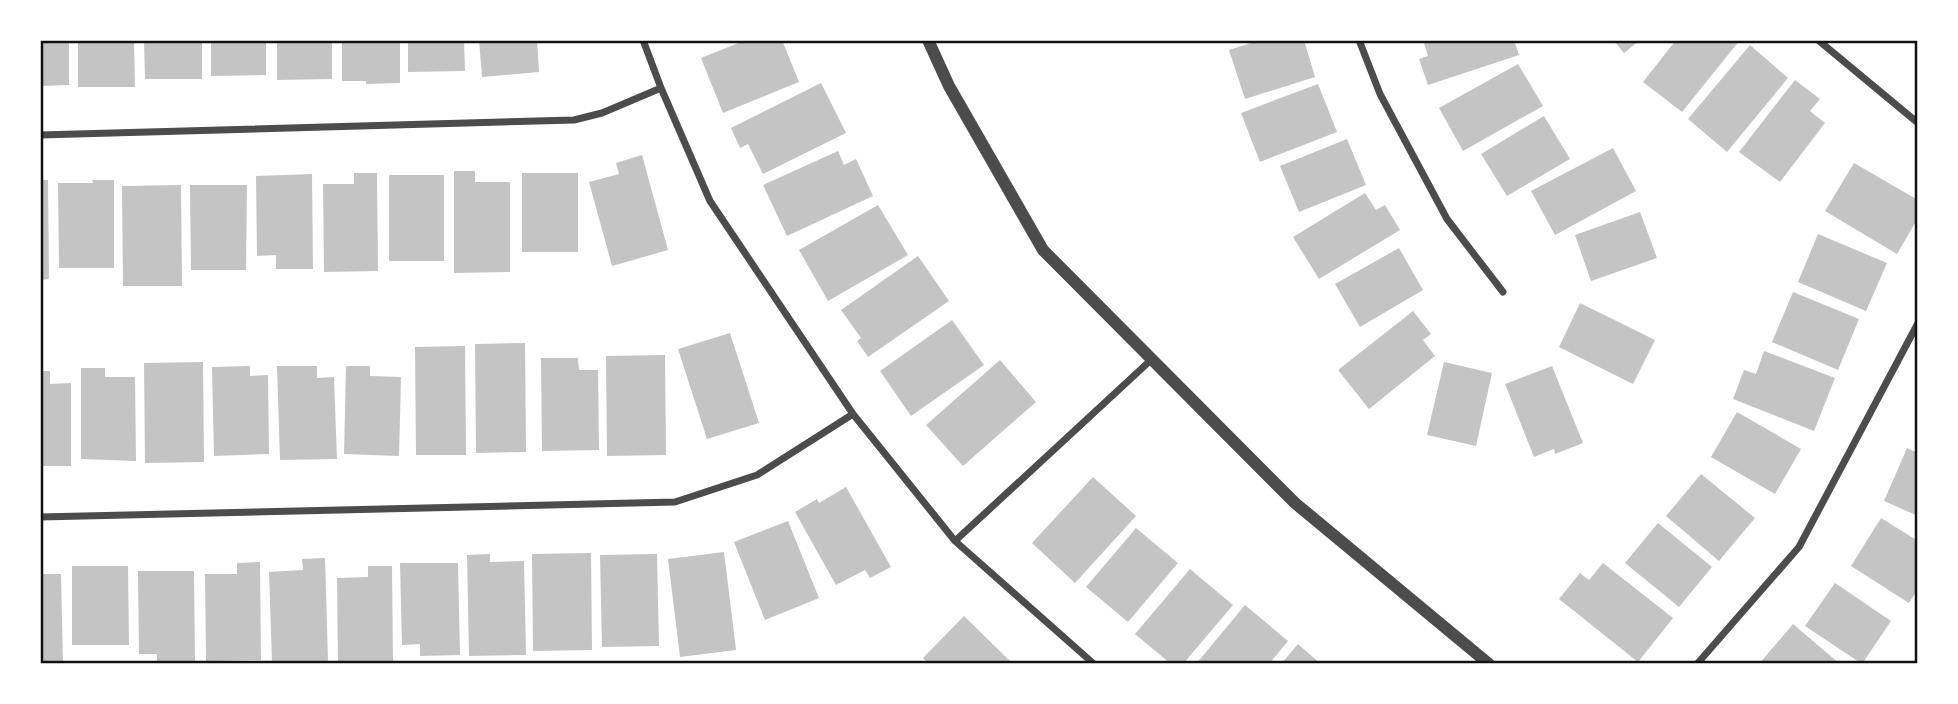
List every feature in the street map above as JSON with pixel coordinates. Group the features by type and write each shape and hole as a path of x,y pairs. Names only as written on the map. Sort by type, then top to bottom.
{"street":[{"path":"643,40 710,201 853,414 955,541 1094,664"},
{"path":"928,40 949,86 1043,250 1295,503 1489,664"},
{"path":"1359,40 1380,94 1447,219 1503,292"},
{"path":"1818,40 1918,123"},
{"path":"40,135 574,120 602,113 661,88"},
{"path":"1697,664 1799,547 1918,323"},
{"path":"955,541 1152,359"},
{"path":"40,517 674,502 757,475 853,414"}],"building":[{"path":"40,40 69,40 69,85 40,86"},
{"path":"78,40 134,40 135,87 78,87"},
{"path":"144,40 202,40 202,79 145,79"},
{"path":"211,40 266,40 266,75 211,76"},
{"path":"277,40 332,40 332,79 277,80"},
{"path":"342,40 400,40 400,83 366,84 366,81 342,81"},
{"path":"408,40 464,40 465,71 408,72"},
{"path":"479,40 537,40 539,72 482,77"},
{"path":"746,40 782,40 799,82 723,113 701,58"},
{"path":"1260,40 1304,40 1315,77 1245,99 1229,50"},
{"path":"1423,40 1514,40 1519,55 1428,85 1419,59 1428,56"},
{"path":"1613,40 1640,40 1624,53"},
{"path":"1676,40 1740,40 1682,112 1643,82"},
{"path":"1750,45 1788,78 1727,152 1688,119"},
{"path":"1518,64 1543,106 1463,151 1439,108"},
{"path":"1795,80 1820,99 1810,111 1825,123 1780,182 1739,152"},
{"path":"821,83 846,133 763,174 748,144 740,148 731,128"},
{"path":"1318,84 1337,132 1260,162 1241,113"},
{"path":"1544,116 1570,159 1507,196 1481,154"},
{"path":"1347,139 1366,185 1299,212 1280,166"},
{"path":"1613,148 1636,191 1555,235 1531,191"},
{"path":"838,151 844,165 856,159 873,196 787,236 763,185"},
{"path":"642,155 668,250 612,266 589,182 619,174 616,163"},
{"path":"1854,163 1918,200 1918,218 1897,254 1825,211"},
{"path":"454,171 475,171 475,182 510,182 510,272 454,273"},
{"path":"354,173 377,173 378,271 324,272 323,184 354,184"},
{"path":"522,173 578,173 578,252 522,252"},
{"path":"312,174 313,269 276,269 276,255 257,256 256,176"},
{"path":"389,175 444,175 444,261 389,261"},
{"path":"40,180 48,180 49,279 40,280"},
{"path":"92,180 114,180 114,268 59,268 58,183 93,183"},
{"path":"181,185 182,286 123,286 122,186"},
{"path":"190,185 247,185 246,270 191,270"},
{"path":"1365,193 1376,210 1385,205 1400,230 1319,279 1293,237"},
{"path":"878,205 908,255 828,301 799,250"},
{"path":"1640,212 1657,258 1591,281 1575,235"},
{"path":"1818,234 1887,263 1866,311 1798,282"},
{"path":"1399,248 1423,290 1360,327 1335,284"},
{"path":"918,256 949,301 868,357 857,341 861,338 841,310"},
{"path":"1793,292 1859,319 1838,370 1772,342"},
{"path":"1580,303 1655,340 1633,384 1559,347"},
{"path":"1413,311 1431,334 1423,340 1435,356 1369,409 1338,370"},
{"path":"952,320 984,365 911,416 880,371"},
{"path":"730,333 759,423 707,439 678,349"},
{"path":"525,343 526,452 476,453 475,344"},
{"path":"465,346 466,455 416,455 415,347"},
{"path":"1764,351 1835,378 1814,431 1733,399 1744,370 1756,374"},
{"path":"665,355 666,455 607,456 606,356"},
{"path":"541,358 578,358 579,370 598,370 599,450 542,451"},
{"path":"1000,360 1036,402 963,466 926,425"},
{"path":"203,362 204,462 145,463 144,363"},
{"path":"1444,362 1492,373 1476,446 1427,435"},
{"path":"250,366 250,376 268,375 269,454 214,456 212,367"},
{"path":"277,366 317,366 317,378 334,377 337,459 280,460"},
{"path":"346,366 370,366 370,376 401,377 399,456 344,454"},
{"path":"1552,366 1583,443 1555,454 1554,449 1534,457 1505,384"},
{"path":"81,368 105,368 105,377 135,377 136,461 81,459"},
{"path":"40,371 50,371 50,384 71,383 71,466 40,466"},
{"path":"1737,412 1801,449 1775,494 1711,457"},
{"path":"1907,448 1918,453 1918,516 1884,501"},
{"path":"1701,474 1755,518 1719,561 1666,516"},
{"path":"1093,477 1136,516 1075,583 1032,543"},
{"path":"846,487 891,567 870,578 865,570 836,585 795,512 817,499 819,503"},
{"path":"1881,518 1918,541 1918,589 1909,603 1851,566"},
{"path":"788,521 819,598 765,620 734,542"},
{"path":"1658,523 1712,567 1679,607 1625,563"},
{"path":"1136,528 1178,563 1128,622 1086,587"},
{"path":"724,552 736,650 680,657 668,559"},
{"path":"591,553 592,650 533,651 532,554"},
{"path":"490,554 490,562 524,561 526,655 469,656 467,555"},
{"path":"657,554 659,646 602,647 600,555"},
{"path":"325,558 328,661 272,662 269,572 303,570 302,559"},
{"path":"260,562 261,660 206,661 205,574 237,574 237,563"},
{"path":"400,563 458,563 460,655 420,656 420,644 402,645"},
{"path":"1603,563 1673,618 1638,662 1559,599 1580,573 1589,580"},
{"path":"72,566 128,566 129,645 72,645"},
{"path":"368,566 392,566 393,663 338,664 337,578 368,577"},
{"path":"1190,569 1233,605 1183,664 1171,664 1135,634"},
{"path":"138,571 194,571 195,664 157,664 157,654 139,654"},
{"path":"40,574 61,574 63,664 40,664"},
{"path":"1835,583 1891,621 1862,664 1805,626"},
{"path":"1245,605 1288,641 1269,664 1196,664"},
{"path":"964,616 1013,664 929,664 923,658"},
{"path":"1793,624 1840,664 1759,664"},
{"path":"1298,644 1321,664 1281,664"}]}
